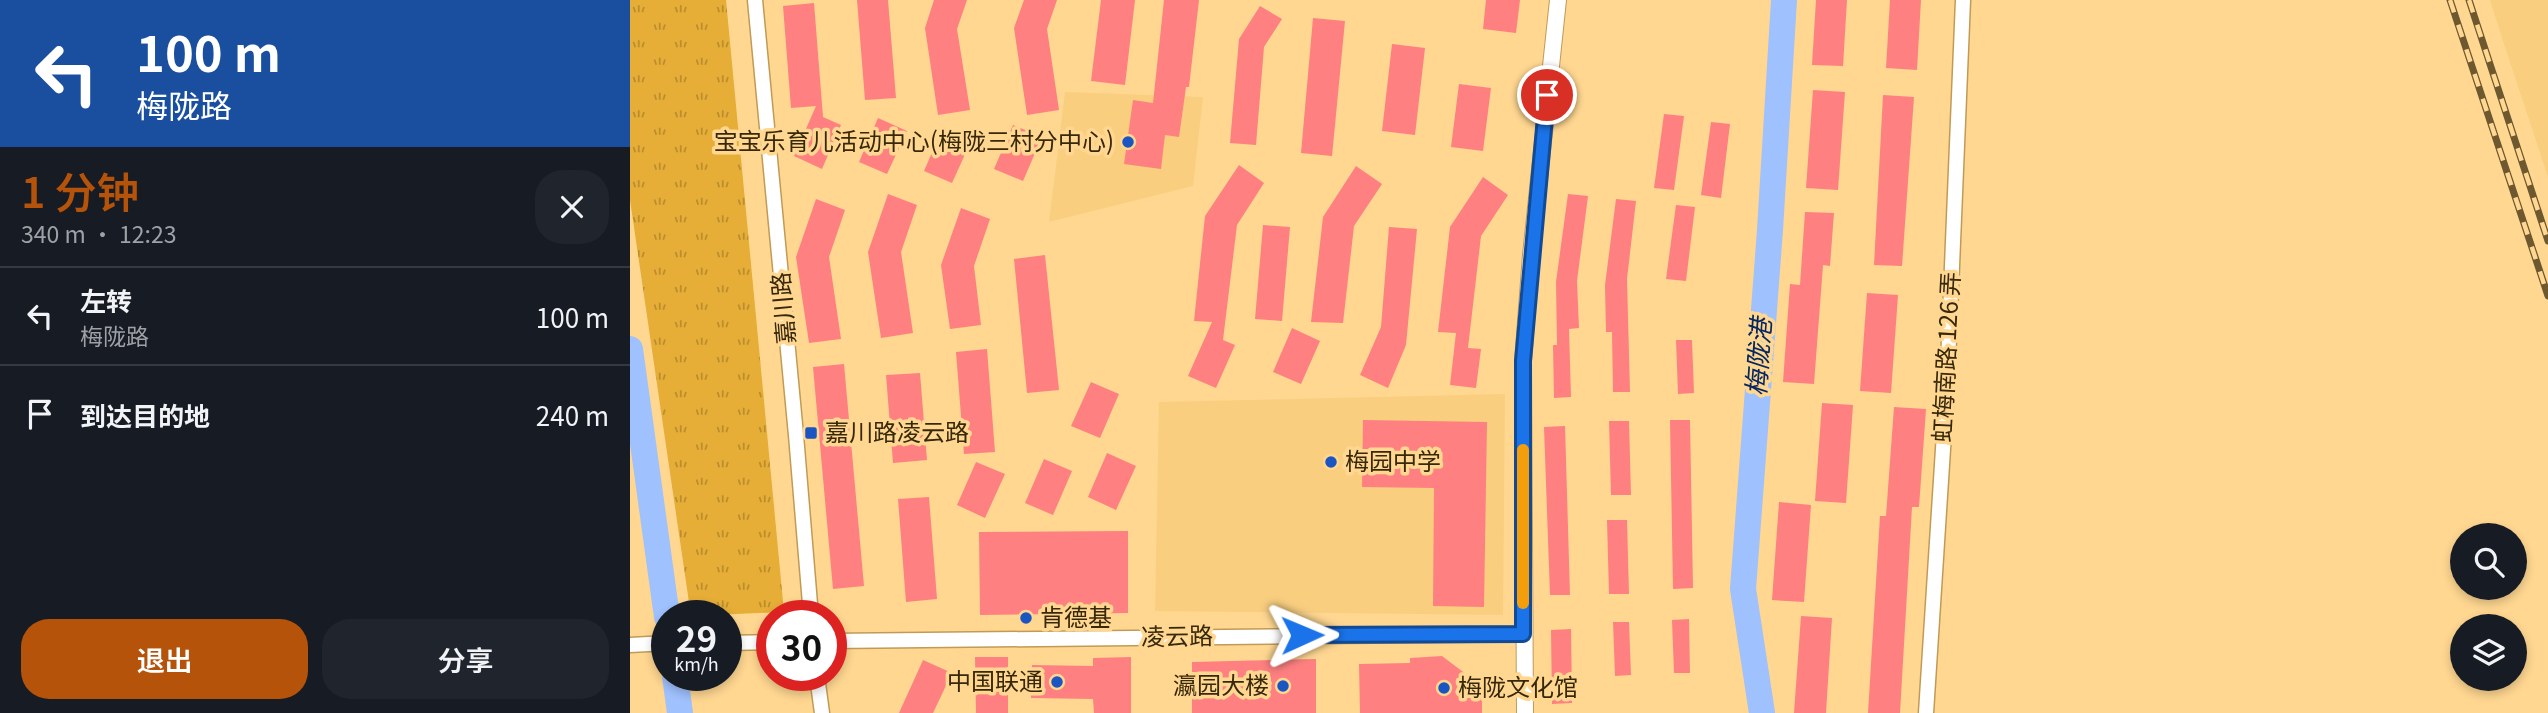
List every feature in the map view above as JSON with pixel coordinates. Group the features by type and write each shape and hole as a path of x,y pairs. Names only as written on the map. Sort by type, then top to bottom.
{"street":[{"name":"嘉川路","path":"755,0 810,600"},
{"path":"1525,713 1523,361 1558,0"},
{"name":"虹梅南路 126 弄","path":"1926,713 1946,400 1963,0"},
{"name":"凌云路","path":"847,641 1523,634"},
{"path":"630,645 651,644"},
{"path":"819,691 822,713"}],"shaded area":[{"path":"2490,0 2548,0 2548,177 2501,35"},
{"name":"宝宝乐育儿活动中心(梅陇三村分中心)","path":"1065,92 1203,97 1193,186 1049,222"},
{"name":"梅园中学","path":"1505,394 1503,615 1155,611 1159,402"}],"green space":[{"path":"630,0 726,0 783,600 756,600 756,613 742,614 742,600 689,600 630,200"}],"building":[{"path":"857,0 888,0 896,98 865,100"},
{"path":"934,0 967,0 957,29 970,110 938,115 925,28"},
{"path":"1024,0 1057,0 1047,29 1059,110 1027,115 1014,28"},
{"path":"1101,0 1135,0 1125,85 1091,81"},
{"path":"1164,0 1199,0 1189,87 1186,87 1179,137 1165,135 1161,169 1124,164 1133,100 1153,103"},
{"path":"1486,0 1520,0 1516,33 1483,29"},
{"path":"1816,0 1847,0 1843,66 1812,65"},
{"path":"1890,0 1921,0 1917,70 1886,68"},
{"path":"814,3 823,117 841,125 822,169 794,156 816,106 791,108 783,6"},
{"path":"1260,6 1282,19 1264,47 1256,145 1230,143 1239,39"},
{"path":"1313,18 1345,21 1332,156 1301,153"},
{"path":"1392,44 1425,48 1415,135 1382,131"},
{"path":"1459,84 1491,88 1483,151 1451,147"},
{"path":"1813,90 1845,92 1838,190 1806,188"},
{"path":"1883,95 1914,97 1902,266 1874,265"},
{"path":"1664,114 1684,116 1674,190 1654,188"},
{"path":"878,118 907,131 887,174 859,162"},
{"path":"1711,122 1730,124 1721,198 1701,195"},
{"path":"1013,125 1042,137 1023,181 994,169"},
{"path":"943,127 972,139 952,183 924,171"},
{"path":"1239,165 1264,183 1237,225 1223,340 1235,345 1216,388 1188,376 1212,322 1194,321 1205,216"},
{"path":"1356,166 1382,184 1354,226 1343,323 1311,322 1323,217"},
{"path":"1483,177 1508,195 1481,236 1468,348 1481,349 1476,388 1450,385 1456,333 1438,332 1450,227"},
{"path":"888,194 917,205 901,252 913,333 881,338 868,252"},
{"path":"1568,194 1588,196 1577,281 1579,328 1569,329 1571,397 1554,398 1556,282"},
{"path":"816,199 845,210 829,257 841,339 809,343 796,257"},
{"path":"1616,199 1636,201 1627,279 1630,392 1613,392 1612,332 1606,332 1605,285"},
{"path":"1676,205 1695,207 1686,281 1666,279"},
{"path":"961,208 990,219 974,266 981,325 950,329 941,265"},
{"path":"1805,212 1834,213 1830,266 1823,265 1814,384 1783,382 1790,284 1800,285"},
{"path":"1263,225 1290,227 1282,321 1255,319"},
{"path":"1389,227 1417,229 1406,345 1388,388 1360,375 1381,327"},
{"path":"1045,255 1059,390 1027,393 1014,259"},
{"path":"1867,293 1898,295 1891,393 1860,391"},
{"path":"1292,328 1320,341 1301,384 1273,372"},
{"path":"1676,340 1692,340 1694,393 1678,394"},
{"path":"987,349 995,452 964,454 956,352"},
{"path":"844,364 864,586 833,589 813,367"},
{"path":"920,373 927,460 893,463 886,375"},
{"path":"1091,382 1119,394 1100,438 1071,426"},
{"path":"1822,403 1853,405 1846,503 1815,501"},
{"path":"1894,407 1926,409 1919,507 1912,507 1900,713 1868,713 1880,516 1886,516"},
{"path":"1363,420 1487,422 1484,607 1433,606 1434,488 1362,487"},
{"path":"1670,420 1690,420 1693,588 1673,589"},
{"path":"1609,421 1629,421 1631,495 1611,495"},
{"path":"1565,426 1570,595 1550,595 1544,427"},
{"path":"1107,453 1136,466 1116,510 1088,497"},
{"path":"1044,459 1072,471 1053,515 1025,503"},
{"path":"976,462 1005,474 985,518 957,505"},
{"path":"929,497 937,599 906,602 898,499"},
{"path":"1779,502 1811,505 1804,602 1772,600"},
{"path":"1607,520 1627,520 1629,594 1609,594"},
{"path":"1128,531 1128,613 980,615 979,532"},
{"path":"1801,616 1832,618 1826,713 1794,713"},
{"path":"1689,619 1690,673 1674,673 1672,620"},
{"path":"1613,622 1629,622 1631,675 1615,676"},
{"path":"1571,629 1572,703 1552,704 1551,630"},
{"path":"1442,656 1475,681 1482,696 1482,713 1360,713 1359,664 1410,663 1410,658"},
{"path":"975,657 1008,657 1008,713 976,713"},
{"path":"1131,657 1131,713 1094,713 1093,699 1031,698 1032,665 1093,666 1093,658"},
{"path":"1316,659 1316,713 1192,713 1192,662"},
{"path":"923,660 952,673 933,713 899,713"}],"waterway":[{"name":"梅陇港","path":"1762,713 1743,589 1784,0"},
{"path":"630,349 665,600"},
{"path":"677,691 680,713"}],"railway":[{"path":"2450,0 2548,296"},
{"path":"2469,0 2548,241"}],"slow traffic":[{"path":"1523,450 1523,603"}],"place":[{"name":"宝宝乐育儿活动中心(梅陇三村分中心)","path":"1128,142"},
{"name":"嘉川路凌云路","path":"811,433"},
{"name":"梅园中学","path":"1331,462"},
{"name":"肯德基","path":"1026,618"},
{"name":"中国联通","path":"1057,682"},
{"name":"瀛园大楼","path":"1283,686"},
{"name":"梅陇文化馆","path":"1444,688"}],"route":[{"path":"1302,635 1523,634 1523,361 1547,95"}]}
